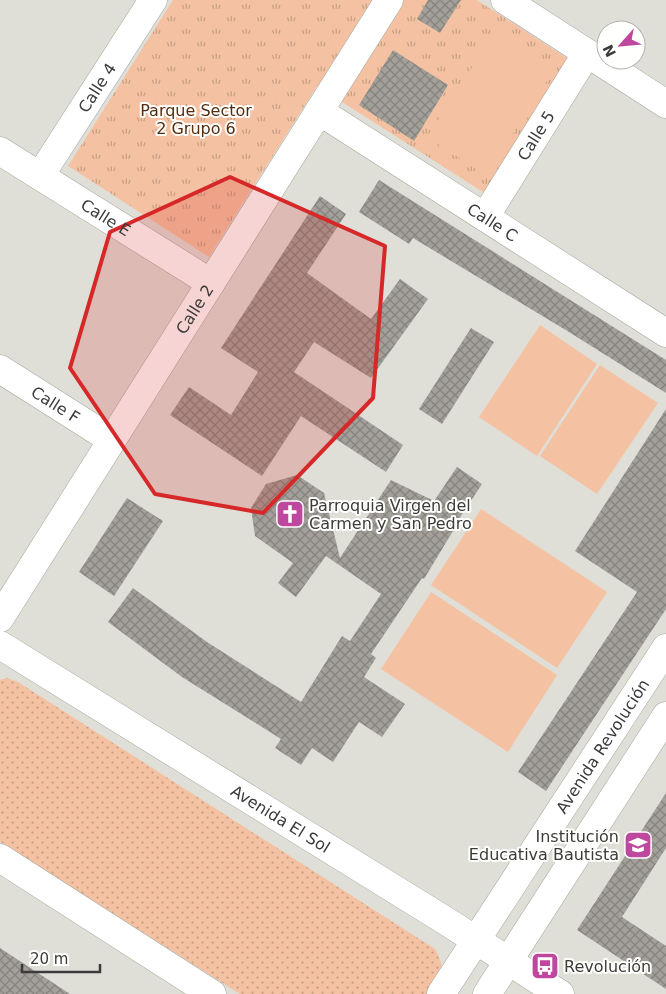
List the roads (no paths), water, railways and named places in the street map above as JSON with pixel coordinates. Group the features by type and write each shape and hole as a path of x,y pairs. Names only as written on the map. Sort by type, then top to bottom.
{"street":[{"name":"Calle 2","path":"0,618 389,0"},
{"path":"504,0 666,104"},
{"name":"Calle 4","path":"40,176 142,4"},
{"name":"Calle 5","path":"485,217 587,53"},
{"name":"Calle C","path":"319,111 666,333"},
{"name":"Calle E","path":"0,151 211,283"},
{"name":"Calle F","path":"0,368 112,440"},
{"name":"Avenida El Sol","path":"0,645 560,994"},
{"name":"Avenida Revolución","path":"441,994 666,648"},
{"path":"486,994 666,716"},
{"path":"0,858 212,994"}],"place":[{"name":"Parroquia Virgen del Carmen y San Pedro","path":"290,514"},
{"name":"Institución Educativa Bautista","path":"638,845"},
{"name":"Revolución","path":"545,966"}],"park label":[{"name":"Parque Sector 2 Grupo 6","path":"196,119"}]}
